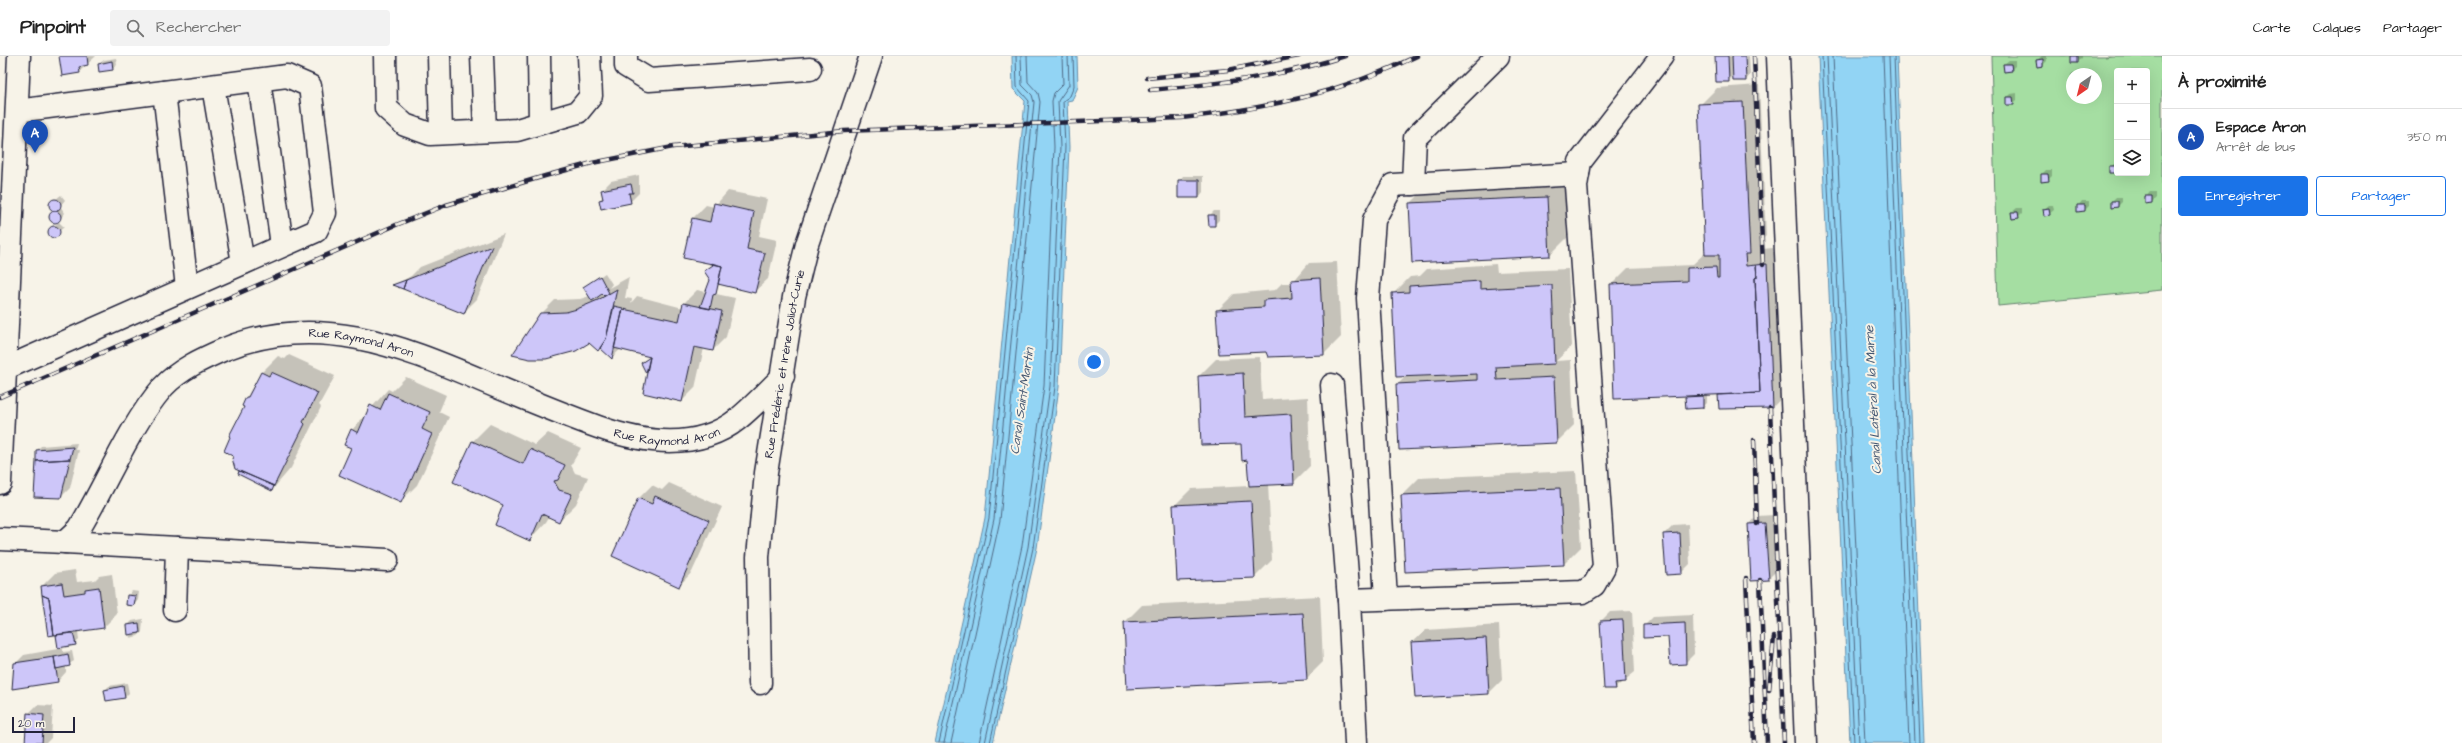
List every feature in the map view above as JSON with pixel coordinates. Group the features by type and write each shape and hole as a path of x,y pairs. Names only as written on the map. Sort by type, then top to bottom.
{"street":[{"path":"0,483 19,56"},
{"path":"385,56 386,108 405,125 430,134 517,130 578,112 591,96 589,56"},
{"path":"439,56 441,133"},
{"path":"482,56 485,131"},
{"path":"539,56 540,123"},
{"path":"626,56 626,66 649,80 810,69"},
{"name":"Rue Frédéric et Irène Joliot-Curie","path":"760,683 758,557 766,474 783,376 794,297 807,244 871,56"},
{"path":"1413,184 1415,138 1498,56"},
{"path":"1349,600 1583,592 1594,585 1604,568 1576,186 1580,162 1662,56"},
{"path":"1778,56 1806,743"},
{"path":"4,369 316,231 326,213 310,86 287,76 17,111"},
{"path":"259,80 282,245"},
{"path":"213,86 242,263"},
{"path":"164,92 187,288"},
{"path":"1386,599 1368,298 1374,220 1393,185 1578,174"},
{"name":"Rue Raymond Aron","path":"65,542 79,529 146,411 164,387 194,363 241,342 270,335 305,332 337,334 400,347 598,427 623,436 653,440 678,441 703,437 722,429 737,419 783,376"},
{"path":"1332,385 1349,600 1356,743"},
{"path":"0,540 65,542 387,560"},
{"path":"175,610 177,548"}],"green space":[{"path":"1991,56 2162,56 2162,290 1998,306"}],"water":[{"name":"Canal Saint-Martin","path":"1012,56 1077,56 1078,87 1072,100 1067,101 1069,147 1059,387 1037,548 993,743 935,743 985,518 1025,101 1013,89"},
{"name":"Canal Latéral à la Marne","path":"1818,56 1897,56 1924,743 1850,743"}],"building":[{"path":"59,56 87,56 88,65 79,67 80,73 62,76"},
{"path":"1715,56 1728,56 1729,82 1716,82"},
{"path":"1732,56 1745,56 1746,81 1733,81"},
{"path":"2071,56 2078,56 2078,63 2071,63"},
{"path":"2043,59 2043,66 2037,67 2036,60"},
{"path":"112,61 113,70 99,72 98,64"},
{"path":"2003,64 2011,64 2012,71 2004,72"},
{"path":"2006,97 2013,97 2014,105 2006,105"},
{"path":"1743,102 1750,254 1745,254 1746,266 1756,265 1757,277 1755,278 1760,393 1614,399 1610,284 1687,281 1687,268 1716,267 1717,278 1719,278 1719,255 1705,255 1698,104"},
{"path":"2109,166 2114,166 2114,173 2109,173"},
{"path":"2041,174 2048,174 2049,181 2041,182"},
{"path":"1178,180 1199,180 1199,198 1178,198"},
{"path":"631,184 633,193 629,193 631,203 601,209 599,200 603,199 601,190"},
{"path":"2145,196 2152,196 2152,203 2145,204"},
{"path":"1547,197 1550,256 1412,263 1409,203"},
{"path":"53,199 57,199 61,205 57,211 53,211 49,207 49,203"},
{"path":"2111,201 2118,201 2118,207 2111,208"},
{"path":"714,203 754,212 747,249 765,253 755,293 718,284 722,266 683,258 692,218 710,222"},
{"path":"2077,205 2085,205 2085,211 2077,212"},
{"path":"2049,208 2050,215 2044,216 2043,209"},
{"path":"53,211 57,211 61,217 57,223 53,223 49,219 49,215"},
{"path":"2011,212 2018,212 2019,218 2012,219"},
{"path":"1208,215 1215,215 1215,226 1209,226"},
{"path":"52,226 56,226 60,232 56,238 52,238 48,234 48,230"},
{"path":"492,246 464,314 403,289 406,280"},
{"path":"711,263 722,266 716,294 713,295 710,309 700,307 710,280 704,271 713,265"},
{"path":"1767,264 1773,408 1719,409 1718,395 1760,393 1755,278 1757,277 1756,265"},
{"path":"600,276 609,293 604,296 602,294 592,301 583,287"},
{"path":"1320,278 1324,355 1268,357 1266,352 1219,354 1216,310 1264,307 1264,300 1292,298 1291,280"},
{"path":"406,280 403,289 392,285"},
{"path":"1480,281 1480,289 1552,285 1555,364 1496,367 1497,380 1554,377 1557,443 1399,450 1396,384 1477,380 1477,374 1396,377 1392,293 1409,292 1409,286"},
{"path":"617,289 606,339 598,351 589,343 576,351 546,359 530,359 512,355 540,313 566,312 577,309 598,300"},
{"path":"683,303 722,311 713,351 694,347 682,402 643,393 650,357 614,348 623,309 679,321"},
{"path":"614,306 623,308 612,359 600,348 606,339"},
{"path":"650,357 646,373 641,363"},
{"path":"261,372 269,376 271,372 318,393 303,422 305,424 274,486 235,469 232,458 234,457 224,451 230,437 229,436 244,407 242,406 246,397 248,397"},
{"path":"1243,373 1245,417 1291,414 1294,484 1249,486 1247,460 1242,461 1241,444 1201,445 1198,376"},
{"path":"388,393 430,412 422,429 432,434 401,503 339,475 351,448 344,445 351,429 358,433 370,405 380,410"},
{"path":"1703,396 1703,408 1686,409 1685,397"},
{"path":"472,441 523,464 530,449 565,465 558,480 554,481 559,490 572,494 559,522 542,514 530,541 495,525 503,505 453,482"},
{"path":"73,447 70,459 36,461 36,450"},
{"path":"70,459 61,498 34,497 36,461"},
{"path":"239,471 274,486 272,491 238,474"},
{"path":"1560,488 1564,565 1405,572 1401,495"},
{"path":"655,496 709,520 679,587 612,556 638,498 652,504"},
{"path":"1251,501 1255,578 1177,581 1173,505"},
{"path":"1765,523 1769,580 1751,581 1748,524"},
{"path":"1680,533 1682,574 1666,575 1663,534"},
{"path":"62,583 64,595 85,592 85,589 99,587 104,628 54,635 49,598 42,595 41,586"},
{"path":"42,595 49,598 54,635 48,636"},
{"path":"127,595 136,596 134,606 126,605"},
{"path":"1303,613 1307,680 1127,689 1124,622"},
{"path":"1623,620 1626,682 1615,683 1616,689 1604,689 1600,621"},
{"path":"139,623 140,633 128,635 127,625"},
{"path":"1685,623 1686,664 1670,665 1668,637 1643,638 1643,625"},
{"path":"73,633 76,645 58,648 56,635"},
{"path":"1486,638 1489,694 1415,698 1411,642"},
{"path":"68,654 70,666 56,669 54,657"},
{"path":"54,657 58,682 12,689 14,663"},
{"path":"123,686 125,698 106,701 104,690"},
{"path":"27,713 44,715 42,743 25,743"}],"railway":[{"path":"1147,78 1228,70 1299,56"},
{"path":"1150,90 1248,79 1297,69 1345,56"},
{"path":"0,397 396,225 446,205 592,163 673,147 844,131 1182,118 1213,114 1273,104 1331,90 1388,69 1417,56"},
{"path":"1754,56 1763,265"},
{"path":"1770,408 1784,743"},
{"path":"1754,440 1757,524"},
{"path":"1746,578 1754,743"},
{"path":"1760,580 1767,743"},
{"path":"1769,690 1774,637"}],"place":[{"name":"Espace Aron","path":"35,153"}]}
